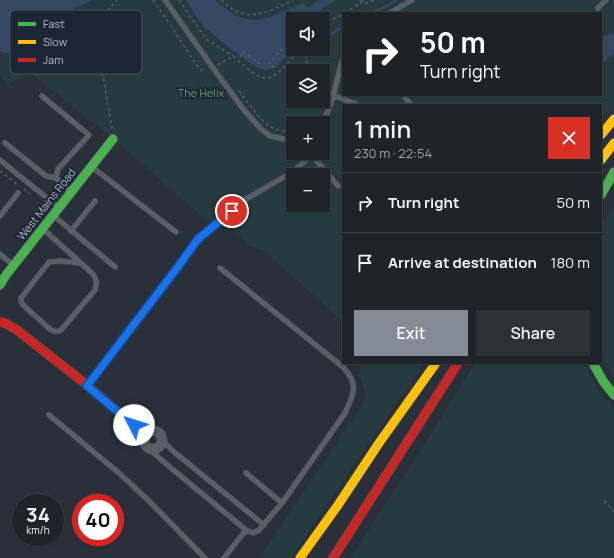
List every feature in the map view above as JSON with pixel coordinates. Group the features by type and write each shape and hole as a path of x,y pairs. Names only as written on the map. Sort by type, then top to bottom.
{"main road":[{"path":"602,134 614,119"},
{"name":"West Mains Road","path":"0,285 6,275 113,139"},
{"path":"602,159 614,143"},
{"path":"602,193 614,172"},
{"path":"0,322 5,323 17,330 145,435"},
{"path":"300,558 435,364"},
{"path":"370,472 439,364"},
{"path":"333,558 457,364"},
{"path":"594,364 603,382 614,395"}],"street":[{"path":"150,431 161,435 162,440 158,448 152,449 147,447 144,442 145,435 150,431"}],"lane":[{"path":"166,0 212,68 261,130 270,136 286,139"},
{"path":"392,12 412,0"},
{"path":"598,8 606,0"},
{"path":"325,116 331,104 342,62"},
{"path":"42,96 89,135 58,169 56,178"},
{"path":"404,96 410,104"},
{"path":"333,97 338,97 356,104"},
{"path":"5,143 46,176 56,178 72,191"},
{"path":"0,160 56,212 72,231 115,268"},
{"path":"87,386 198,239 243,202 294,171 306,160"},
{"path":"316,160 338,186"},
{"path":"91,166 176,232"},
{"path":"0,216 18,192"},
{"path":"72,231 95,201"},
{"path":"43,228 92,273 97,282 95,290 61,330 58,332 51,330 23,304 21,298 49,262 60,261 81,263"},
{"path":"0,254 14,265"},
{"path":"147,447 246,530 256,532 264,525 282,503 345,414 352,400 354,391 353,382 349,373 343,367 220,268"},
{"path":"49,415 142,494 204,558"},
{"path":"162,440 174,452 264,525"},
{"path":"246,473 282,503"},
{"path":"224,558 246,530"}],"path":[{"path":"109,10 117,0"},
{"path":"153,0 201,70 208,71 233,56"},
{"path":"179,0 206,39 233,56 262,78 275,76 294,56"},
{"path":"221,0 233,9 253,15 258,15 293,0"},
{"path":"348,12 362,1 365,4 374,0"},
{"path":"330,21 342,15"},
{"path":"274,68 269,64 284,47"},
{"path":"240,57 244,52 262,65"},
{"path":"103,74 113,139"},
{"path":"236,88 270,127 286,131"},
{"path":"0,172 30,194"},
{"path":"604,501 614,511"}],"green space":[{"name":"The Helix","path":"0,0 614,0 614,106 602,122 602,104 342,104 342,321 262,249 250,247 219,218 211,224 113,139 32,74 142,74 142,10 10,10 10,74 24,74 8,85 0,77"},
{"path":"614,201 614,377 602,354 602,226"},
{"path":"360,364 423,364 291,558 259,558 366,398 359,371"},
{"path":"474,364 585,364 598,389 614,408 614,558 350,558 422,448"}],"water":[{"path":"0,0 91,1 74,8 73,10 10,10 10,53 0,51"},
{"path":"186,0 215,0 239,17 256,20 273,16 304,3 307,8 322,0 337,0 319,12 286,12 286,56 273,68 265,70 243,58 203,26"},
{"path":"614,33 614,53 602,64 602,36"}],"waterway":[{"path":"373,12 397,0"},
{"path":"330,36 342,28"}],"traffic: fast":[{"path":"0,285 6,275 113,139"},
{"path":"602,193 614,172"},
{"path":"594,364 603,381 614,395"}],"traffic: slow":[{"path":"602,134 614,119"},
{"path":"602,159 614,143"},
{"path":"300,558 435,364"}],"traffic: jam":[{"path":"0,322 5,323 17,330 87,385 145,435"},
{"path":"333,558 457,364"}],"route":[{"path":"134,425 87,386 198,239 232,211"}]}
